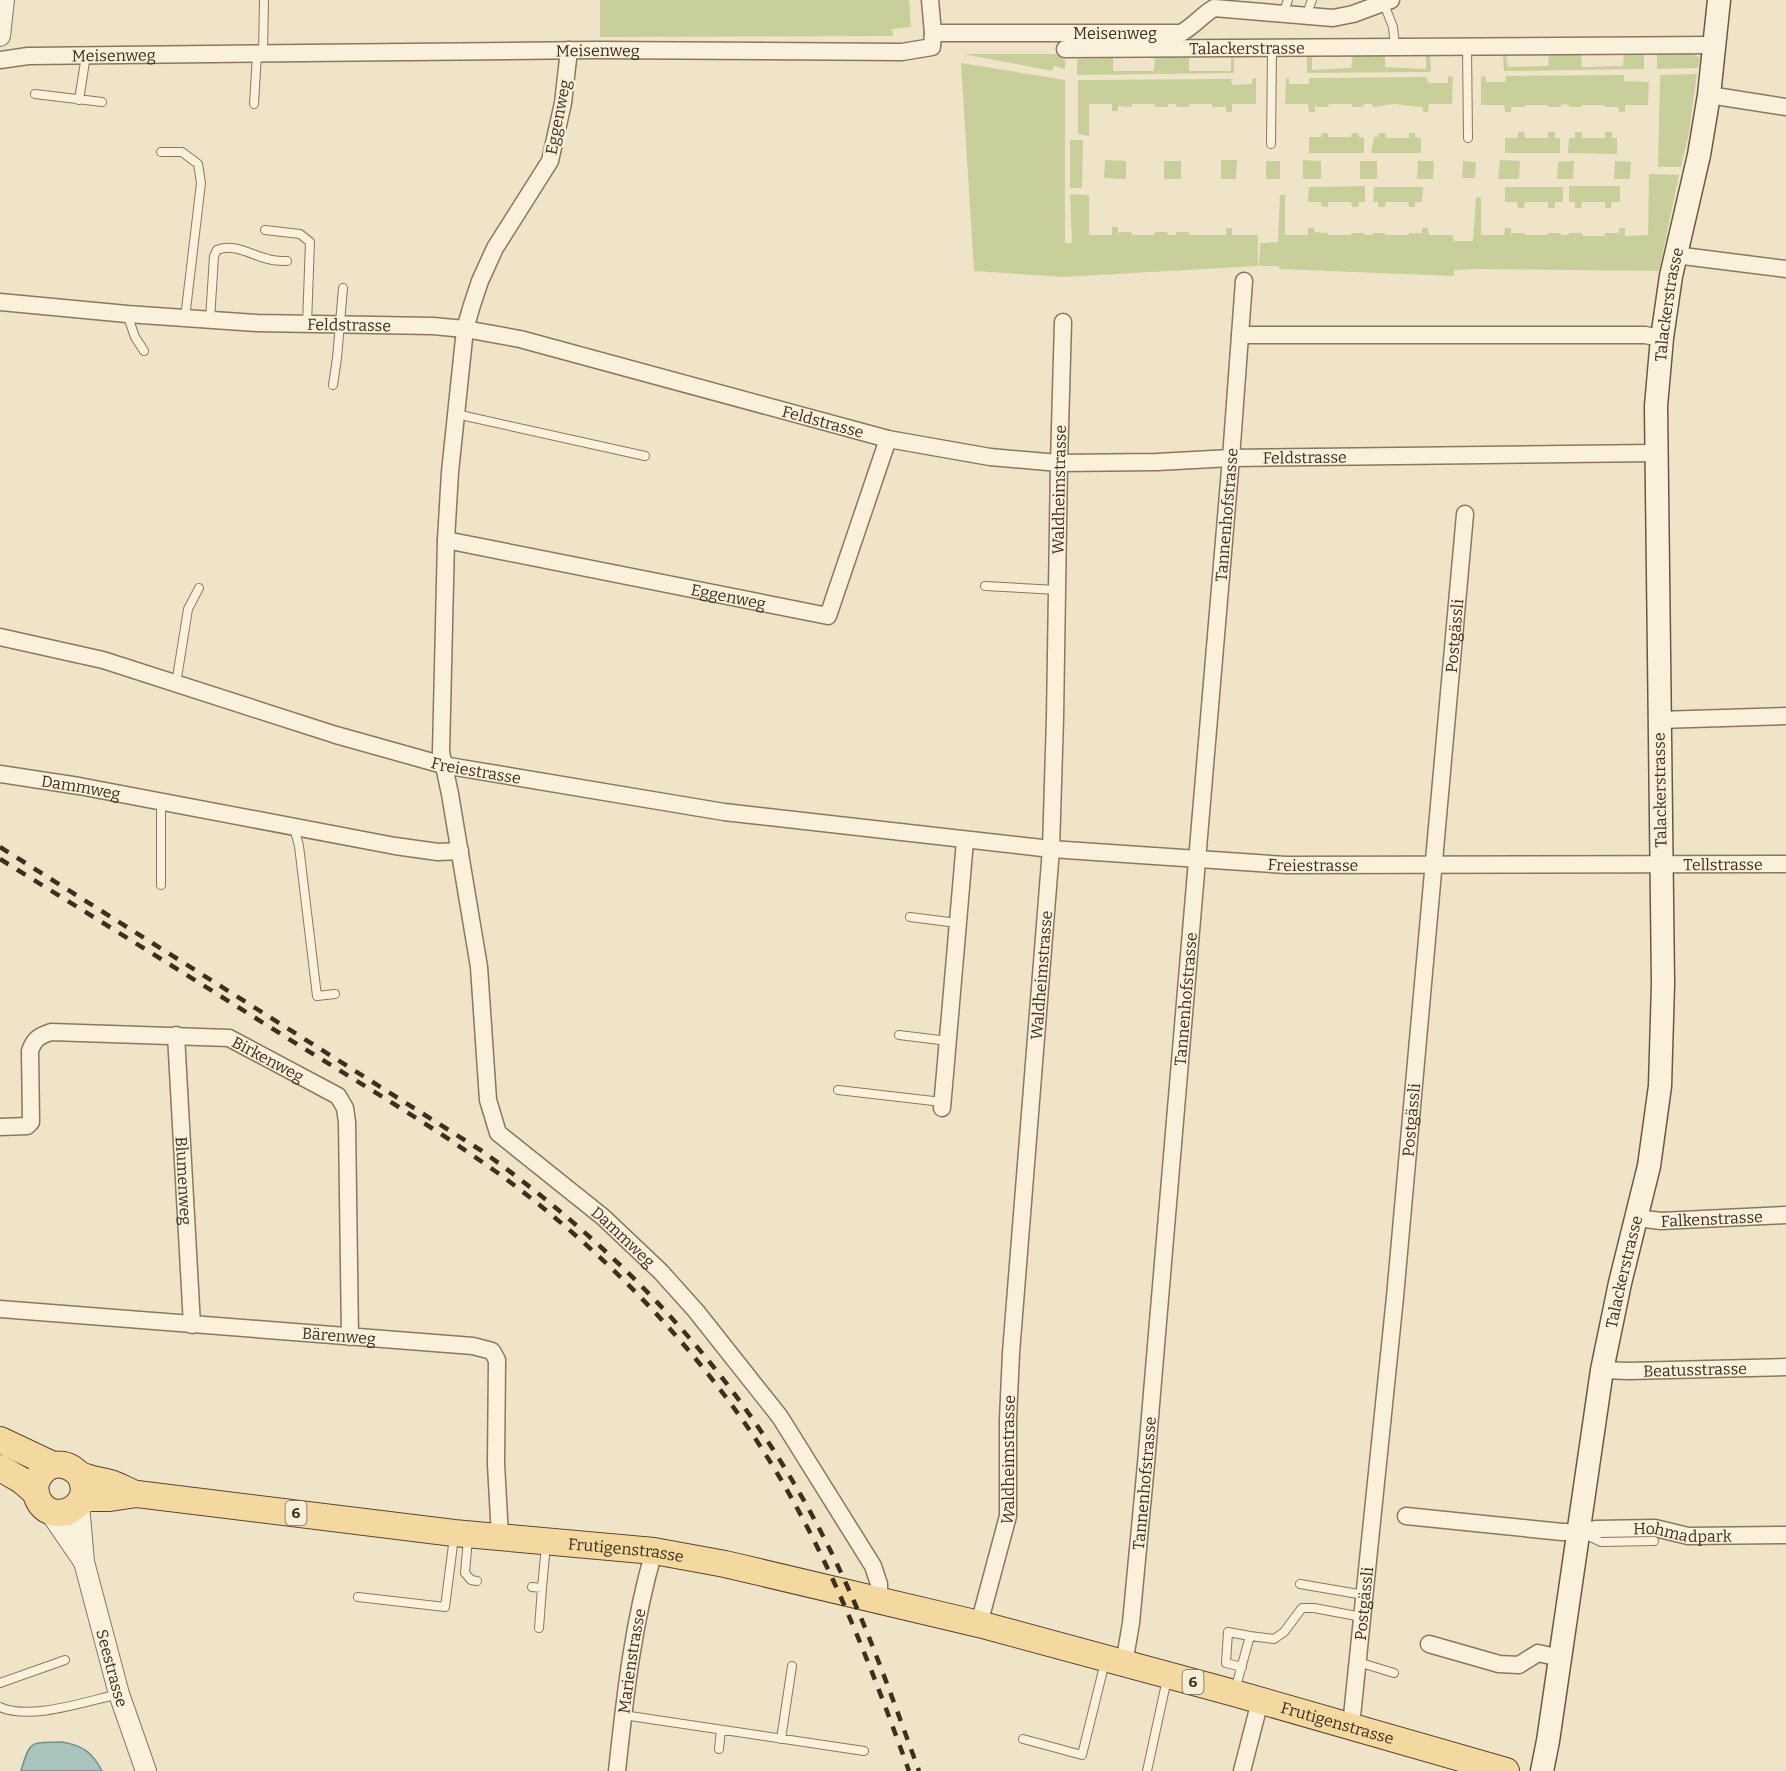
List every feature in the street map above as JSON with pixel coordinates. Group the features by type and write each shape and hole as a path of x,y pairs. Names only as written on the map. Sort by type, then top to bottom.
{"main road":[{"name":"Talackerstrasse","path":"1542,1771 1602,1370 1620,1283 1653,1147 1663,1050 1656,398 1662,338 1675,255 1699,154 1709,94 1719,0"},
{"path":"0,1440 53,1465 65,1465 79,1474 84,1487 80,1503 65,1512 42,1502 21,1480 0,1468"},
{"path":"42,1502 36,1486 41,1473 53,1465"},
{"name":"Frutigenstrasse","path":"79,1474 112,1483 137,1494"},
{"name":"Frutigenstrasse","path":"80,1503 137,1494 461,1533 654,1551 725,1564 979,1624 1234,1693 1506,1771"}],"street":[{"path":"0,36 4,0"},
{"path":"930,0 932,40"},
{"name":"Meisenweg","path":"0,60 28,56 569,50 902,52 932,40 1181,33 1193,27 1201,17 1214,8 1309,8 1333,18 1387,2"},
{"name":"Talackerstrasse","path":"1065,50 1715,45"},
{"name":"Eggenweg","path":"443,765 441,733 448,492 465,329 480,281 495,248 550,161 563,103 569,50"},
{"path":"1709,94 1786,107"},
{"path":"1675,255 1786,269"},
{"name":"Tannenhofstrasse","path":"1115,1661 1131,1623 1147,1454 1244,280"},
{"name":"Feldstrasse","path":"0,302 210,320 465,329 520,339 888,439 990,457 1059,463 1655,453"},
{"name":"Waldheimstrasse","path":"979,1624 1008,1516 1011,1353 1051,849 1063,322"},
{"path":"1240,335 1645,335 1662,338"},
{"name":"Eggenweg","path":"446,540 828,616 888,439"},
{"name":"Postgässli","path":"1351,1726 1395,1297 1465,514"},
{"name":"Freiestrasse","path":"0,637 86,656 336,735 443,765 724,812 752,813 965,841 1196,859 1327,866 1660,864"},
{"path":"1659,720 1786,716"},
{"name":"Dammweg","path":"443,765 450,794 479,967 488,1100 498,1132 603,1217 661,1272 738,1362 780,1417 873,1566 879,1584 879,1599"},
{"name":"Dammweg","path":"0,774 78,786 395,846 438,852 460,851"},
{"path":"942,1105 965,841"},
{"name":"Tellstrasse","path":"1660,864 1786,864"},
{"name":"Birkenweg","path":"0,1127 22,1127 31,1122 30,1051 33,1041 51,1032 216,1036 238,1041 338,1096 345,1108 347,1122 350,1337"},
{"name":"Blumenweg","path":"176,1035 192,1325"},
{"name":"Falkenstrasse","path":"1637,1218 1661,1221 1786,1215"},
{"name":"Bärenweg","path":"0,1309 473,1346 492,1351 497,1360 496,1464 500,1537"},
{"name":"Beatusstrasse","path":"1602,1370 1786,1367"},
{"name":"Seestrasse","path":"42,1502 84,1562"},
{"name":"Seestrasse","path":"80,1503 78,1515 84,1562 119,1694 146,1771"},
{"path":"1406,1516 1578,1532"},
{"name":"Hohmadpark","path":"1578,1532 1597,1528 1655,1527 1688,1536 1786,1535"},
{"name":"Marienstrasse","path":"617,1771 629,1658 637,1615 654,1551"},
{"path":"1429,1644 1499,1664 1519,1665 1538,1653 1560,1658"},
{"path":"1242,1771 1260,1701"}],"lane":[{"path":"254,104 264,0"},
{"path":"1387,2 1395,47"},
{"path":"1467,47 1468,138"},
{"path":"1271,144 1272,48"},
{"path":"79,100 86,55"},
{"path":"35,93 102,102"},
{"path":"160,152 182,152 198,164 201,183 185,318"},
{"path":"265,230 300,234 310,242 308,324"},
{"path":"210,320 214,256 217,250 224,248 247,251 268,260 287,261"},
{"path":"333,385 343,288"},
{"path":"127,314 135,337 144,351"},
{"path":"456,414 645,456"},
{"path":"985,586 1057,590"},
{"path":"176,684 188,609 199,588"},
{"path":"161,803 161,885"},
{"path":"294,828 317,996 335,994"},
{"path":"910,916 957,923"},
{"path":"898,1035 948,1041"},
{"path":"838,1090 942,1105"},
{"path":"1578,1532 1601,1542 1654,1541"},
{"path":"461,1533 465,1573 471,1580 477,1581"},
{"path":"358,1597 445,1607 461,1533"},
{"path":"539,1628 546,1541"},
{"path":"1300,1584 1364,1595"},
{"path":"532,1587 542,1588"},
{"path":"1242,1667 1226,1663 1228,1632 1274,1640 1284,1632 1302,1608 1362,1617"},
{"path":"1234,1693 1250,1636"},
{"path":"0,1683 65,1660"},
{"path":"1023,1739 1082,1755 1115,1661"},
{"path":"1358,1662 1394,1673"},
{"path":"781,1738 792,1666"},
{"path":"1147,1771 1168,1676"},
{"path":"0,1707 9,1711 29,1713 119,1694"},
{"path":"623,1715 864,1751"},
{"path":"718,1749 721,1730"}],"green space":[{"path":"600,0 909,0 911,27 892,29 893,36 600,37"},
{"path":"1657,53 1692,53 1700,58 1698,68 1657,69"},
{"path":"963,54 1062,54 1065,59 1065,69 1054,66 1052,71"},
{"path":"1503,54 1506,54 1508,67 1548,66 1549,55 1581,54 1582,67 1623,66 1624,54 1644,54 1644,69 1504,71"},
{"path":"1307,55 1312,56 1312,70 1351,68 1353,56 1385,55 1385,67 1426,69 1426,56 1430,55 1431,72 1307,73"},
{"path":"1189,56 1189,71 1231,71 1231,56 1234,56 1234,73 1077,75 1077,59 1113,58 1113,71 1154,71 1155,57"},
{"path":"961,63 1065,80 1065,243 1072,243 1070,194 1089,195 1089,235 1112,235 1112,227 1118,227 1118,235 1119,232 1131,232 1132,235 1154,235 1155,232 1167,232 1168,235 1176,235 1176,232 1189,232 1189,235 1226,235 1226,228 1232,228 1232,235 1258,235 1258,266 1063,277 974,271"},
{"path":"1697,74 1688,138 1681,167 1658,167 1660,75"},
{"path":"1624,75 1624,81 1649,82 1648,105 1625,105 1625,112 1619,112 1618,107 1605,107 1605,105 1569,107 1569,105 1561,104 1561,107 1548,107 1548,105 1525,105 1525,107 1511,107 1511,112 1505,112 1504,105 1481,105 1481,77 1485,76 1486,82 1505,82 1506,76"},
{"path":"1448,76 1453,77 1452,104 1429,104 1428,112 1423,112 1422,104 1422,107 1394,104 1373,107 1372,104 1364,104 1363,107 1352,107 1352,104 1329,104 1328,107 1316,107 1315,104 1315,112 1309,112 1308,104 1285,104 1286,79 1289,78 1289,84 1309,84 1309,78 1427,77 1428,83 1448,83"},
{"path":"1256,78 1256,104 1232,104 1232,112 1226,112 1226,104 1225,107 1212,107 1212,104 1189,104 1189,107 1177,107 1176,104 1168,104 1168,107 1155,107 1155,104 1132,104 1132,107 1118,106 1118,111 1112,111 1112,104 1089,104 1089,136 1078,134 1078,80 1231,79 1232,85 1252,84 1252,79"},
{"path":"1518,132 1524,132 1525,138 1548,138 1548,132 1555,132 1555,138 1560,138 1560,153 1505,153 1505,138 1518,138"},
{"path":"1575,132 1582,132 1582,138 1605,138 1605,132 1612,132 1612,138 1617,138 1617,154 1568,153 1569,138 1575,138"},
{"path":"1322,133 1328,133 1328,137 1351,137 1352,133 1358,133 1359,137 1364,138 1364,153 1309,153 1309,137 1321,137"},
{"path":"1379,133 1385,133 1386,138 1409,138 1409,133 1415,133 1415,137 1421,138 1421,153 1371,153 1374,137 1378,137"},
{"path":"1070,140 1083,140 1082,188 1070,188"},
{"path":"1105,160 1126,161 1126,179 1104,178"},
{"path":"1221,160 1237,160 1236,179 1221,179"},
{"path":"1303,160 1321,161 1321,179 1303,179"},
{"path":"1500,160 1520,161 1519,179 1498,179"},
{"path":"1164,161 1181,161 1181,179 1164,179"},
{"path":"1266,161 1280,161 1280,179 1266,179"},
{"path":"1360,161 1377,161 1377,179 1360,179"},
{"path":"1418,161 1434,161 1433,179 1417,179"},
{"path":"1463,161 1476,162 1475,178 1462,178"},
{"path":"1574,161 1573,179 1557,179 1558,162"},
{"path":"1615,161 1631,162 1630,179 1614,179"},
{"path":"1649,174 1679,175 1659,271 1478,269 1454,270 1454,276 1279,269 1279,266 1259,266 1260,243 1278,242 1280,195 1285,195 1285,235 1308,235 1308,228 1314,228 1315,235 1315,232 1328,233 1328,235 1421,233 1422,235 1422,228 1428,228 1429,235 1452,235 1454,241 1473,241 1476,197 1481,198 1481,235 1504,235 1505,228 1511,228 1511,235 1512,233 1568,235 1569,233 1582,233 1583,236 1605,236 1605,233 1618,233 1619,236 1619,228 1625,228 1625,236 1648,235"},
{"path":"1365,186 1365,202 1359,202 1358,207 1352,207 1351,202 1328,202 1328,207 1321,206 1321,202 1308,202 1309,187"},
{"path":"1569,186 1620,186 1620,202 1612,202 1611,208 1605,208 1605,202 1582,202 1581,208 1575,208 1575,202 1569,202"},
{"path":"1374,187 1423,187 1422,202 1415,202 1415,207 1409,207 1408,202 1386,202 1385,207 1378,207 1378,202 1373,202"},
{"path":"1505,187 1563,187 1563,202 1555,202 1555,208 1548,208 1548,202 1525,202 1524,208 1518,208 1517,202 1505,202"}],"water":[{"path":"44,1742 62,1742 86,1751 95,1759 102,1771 21,1771 27,1753 33,1745"}],"railway":[{"path":"0,847 482,1151 538,1193 590,1237 639,1284 685,1333 728,1385 767,1440 803,1498 835,1560 858,1612 880,1664 919,1771"},
{"path":"0,859 402,1109 477,1159 570,1230 633,1289 691,1353 718,1387 771,1463 818,1548 838,1591 909,1771"}]}
